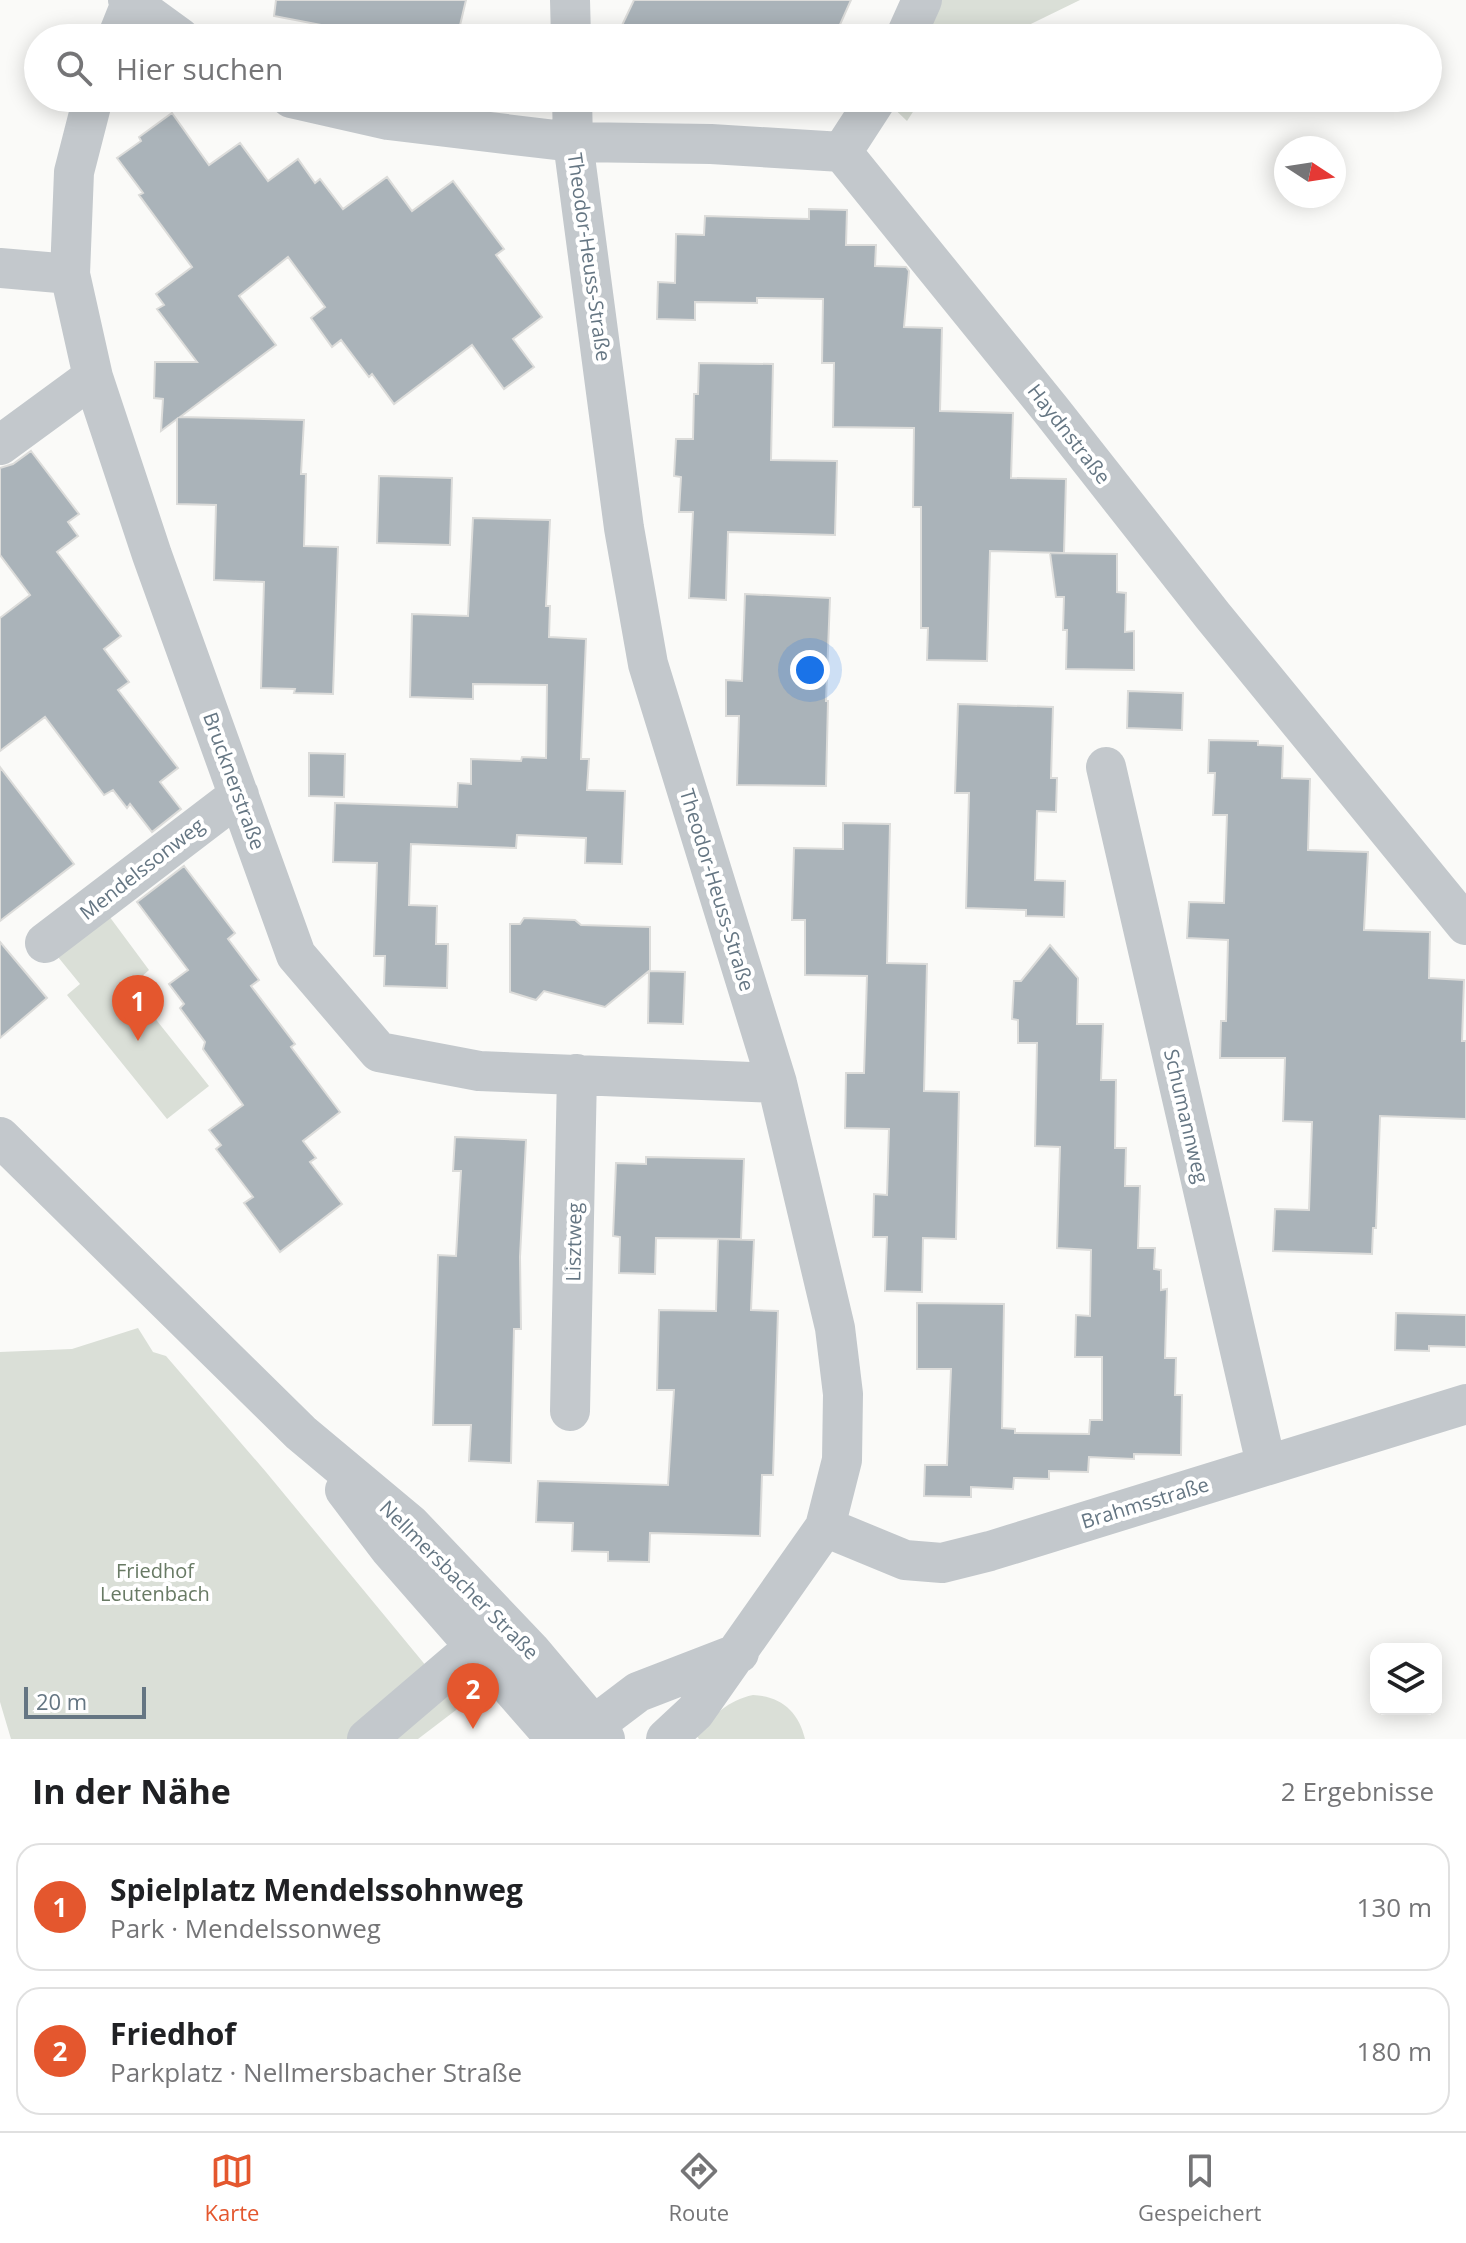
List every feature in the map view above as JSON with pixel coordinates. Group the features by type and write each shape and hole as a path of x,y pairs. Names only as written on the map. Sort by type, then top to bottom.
{"street":[{"path":"570,0 571,24"},
{"path":"911,24 922,0"},
{"path":"125,14 148,24"},
{"name":"Brucknerstraße","path":"89,112 74,172 70,274 93,377 152,555 296,955 379,1052 479,1071 777,1083"},
{"path":"353,112 388,120 573,142 711,144 842,152 868,112"},
{"name":"Theodor-Heuss-Straße","path":"572,112 573,142 624,528 648,664 777,1083 835,1328 841,1381 842,1460 825,1527 695,1712 666,1739"},
{"name":"Haydnstraße","path":"842,152 1213,616 1466,925"},
{"path":"0,268 70,274"},
{"path":"0,445 93,377"},
{"name":"Schumannweg","path":"1106,767 1266,1464"},
{"name":"Mendelssonweg","path":"45,943 239,795"},
{"name":"Lisztweg","path":"570,1411 577,1074"},
{"name":"Nellmersbacher Straße","path":"0,1137 301,1433 410,1524 530,1650 592,1734"},
{"name":"Brahmsstraße","path":"825,1527 905,1560 942,1563 990,1551 1466,1404"},
{"name":"Nellmersbacher Straße","path":"301,1433 389,1548 556,1739"},
{"path":"367,1739 476,1646"},
{"path":"592,1734 638,1692 739,1653"}],"green space":[{"path":"914,0 1080,0 1031,24 902,24"},
{"path":"898,112 913,112 907,121"},
{"path":"109,916 149,970 130,987 209,1086 167,1119 67,995 80,984 58,957"},
{"name":"Friedhof Leutenbach","path":"138,1328 153,1352 166,1356 266,1472 460,1707 418,1739 11,1739 0,1702 0,1352 72,1349"},
{"path":"753,1695 772,1698 787,1707 798,1721 805,1739 699,1739 696,1735 722,1710"}],"building":[{"path":"276,0 466,0 460,24 316,24 274,16"},
{"path":"634,0 851,0 840,24 623,24"},
{"path":"172,113 209,165 240,143 268,181 298,159 315,183 320,179 343,209 387,177 412,211 453,181 504,249 496,255 542,317 513,339 534,367 504,389 472,345 394,404 341,340 332,347 311,318 325,307 288,257 239,296 276,345 180,417 304,420 301,474 306,474 304,546 338,547 333,694 261,688 264,582 214,580 216,505 177,504 177,419 161,431 163,399 154,398 155,362 197,362 157,309 164,305 156,294 192,267 139,195 143,193 117,158"},
{"path":"809,209 847,210 846,245 876,245 875,266 906,267 909,271 904,327 942,328 940,411 1013,413 1011,478 1066,479 1064,553 990,551 987,661 927,660 928,628 921,628 921,507 913,507 914,428 833,427 834,363 822,363 823,299 757,298 757,303 695,302 695,320 657,319 658,282 675,283 676,234 704,235 705,216 809,219"},
{"path":"699,363 773,364 771,460 837,461 835,535 728,532 726,600 689,598 693,512 679,512 681,477 674,476 676,439 693,439 694,394 698,394"},
{"path":"31,451 79,514 68,522 78,536 57,552 121,636 104,649 129,682 118,690 178,768 160,782 181,809 152,832 130,804 127,808 113,790 104,795 45,717 0,751 0,618 30,595 0,555 0,468 13,464"},
{"path":"379,476 452,478 450,545 377,543"},
{"path":"473,518 550,520 546,606 550,606 549,637 586,639 581,759 589,759 587,790 625,791 622,864 585,863 586,838 517,835 516,848 411,844 409,905 437,906 436,944 448,944 447,988 384,986 385,956 374,956 377,863 333,862 335,803 457,807 458,783 471,784 471,759 521,761 522,757 546,758 547,685 473,684 473,699 410,697 412,614 468,616"},
{"path":"1050,553 1117,554 1117,592 1126,593 1125,632 1134,631 1134,670 1066,669 1064,597 1056,597"},
{"path":"745,594 830,598 826,786 737,785 739,716 726,716 726,680 742,681"},
{"path":"1128,691 1183,693 1182,730 1127,728"},
{"path":"958,704 1053,707 1051,778 1057,778 1056,812 1037,811 1035,880 1065,881 1064,917 1026,916 1026,910 966,908 969,793 955,793"},
{"path":"1209,740 1258,741 1258,745 1283,746 1282,778 1310,779 1308,850 1368,852 1364,930 1430,932 1429,978 1464,980 1462,1041 1466,1041 1466,1119 1380,1116 1376,1228 1373,1228 1372,1254 1273,1251 1275,1209 1309,1210 1312,1122 1283,1121 1285,1058 1220,1058 1221,1021 1226,1021 1228,940 1187,938 1189,902 1224,903 1227,815 1213,815 1215,773 1208,773"},
{"path":"309,753 345,754 344,797 309,796"},
{"path":"0,767 74,864 0,921"},
{"path":"843,823 890,824 887,963 927,964 924,1091 959,1092 956,1239 923,1238 922,1292 885,1291 887,1237 873,1237 874,1194 887,1195 889,1129 845,1128 846,1073 864,1073 867,976 805,975 805,920 792,920 794,848 843,849"},
{"path":"184,866 235,933 228,939 259,980 251,986 295,1044 291,1047 340,1112 303,1141 316,1158 310,1162 342,1204 280,1252 244,1203 253,1197 216,1149 221,1145 209,1130 243,1105 203,1049 205,1042 180,1008 184,1004 169,984 188,970 137,902"},
{"path":"524,918 575,920 581,925 650,927 650,971 685,972 683,1024 648,1023 649,971 605,1007 544,991 536,1000 510,992 510,924 520,924"},
{"path":"0,942 47,998 0,1038"},
{"path":"1050,945 1078,978 1077,1024 1103,1024 1101,1080 1116,1080 1115,1148 1126,1148 1125,1186 1140,1186 1138,1248 1155,1248 1154,1269 1161,1270 1161,1290 1167,1289 1165,1358 1176,1358 1175,1395 1182,1395 1181,1455 1134,1454 1134,1459 1089,1457 1088,1472 1049,1471 1049,1479 1014,1478 1013,1489 971,1487 971,1497 924,1496 925,1465 947,1465 951,1369 917,1369 917,1303 1004,1304 1002,1428 1015,1429 1015,1433 1089,1434 1090,1420 1102,1420 1102,1357 1075,1357 1076,1315 1090,1316 1091,1250 1057,1248 1060,1147 1035,1146 1037,1043 1018,1043 1018,1020 1012,1019 1014,981 1021,981"},
{"path":"455,1137 526,1140 520,1257 521,1329 514,1329 511,1463 469,1461 471,1425 433,1425 438,1255 456,1256 461,1171 453,1171"},
{"path":"646,1157 744,1159 741,1239 656,1238 655,1274 619,1273 620,1237 613,1236 616,1163 646,1164"},
{"path":"718,1239 754,1240 751,1310 778,1311 773,1475 762,1475 760,1536 650,1533 649,1562 608,1561 608,1552 572,1551 573,1523 536,1522 538,1481 668,1485 674,1390 657,1390 659,1310 716,1311"},
{"path":"1396,1313 1466,1315 1466,1347 1429,1346 1429,1351 1395,1350"}],"place":[{"name":"Spielplatz Mendelssohnweg","path":"138,1041"},
{"name":"Friedhof","path":"473,1729"}]}
